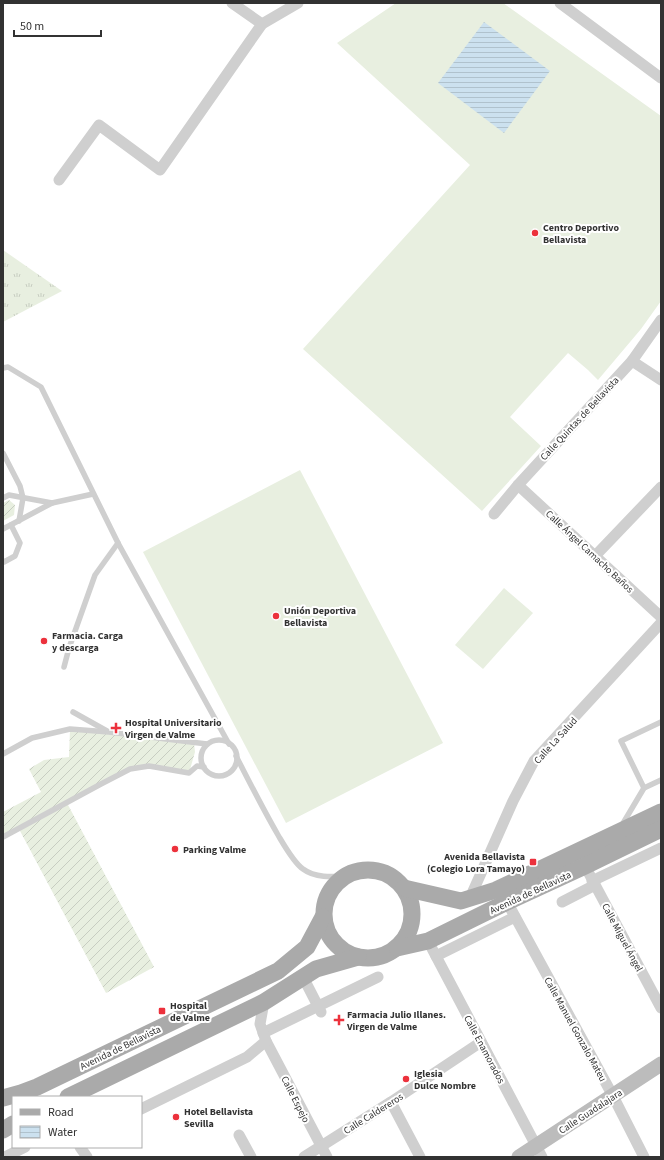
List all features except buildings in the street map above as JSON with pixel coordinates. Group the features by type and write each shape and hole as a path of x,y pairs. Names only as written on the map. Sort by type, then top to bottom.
{"main road":[{"name":"Avenida de Bellavista","path":"404,888 461,901 496,890 661,812"},
{"name":"Avenida de Bellavista","path":"397,948 428,941 507,902 591,877 661,828"},
{"path":"362,870 375,870 392,877 404,888 410,902 412,916 409,931 397,948 387,954 369,958 358,957 346,952 336,944 329,933 324,917 326,901 330,892 345,876 362,870"},
{"name":"Avenida de Bellavista","path":"3,1098 37,1087 278,971 307,947 324,917"},
{"path":"70,1096 264,1002 316,969 358,957"},
{"path":"3,1130 12,1125"}],"street":[{"path":"232,3 262,24"},
{"path":"59,180 99,124 160,170 262,24 298,3"},
{"path":"560,3 661,78"},
{"name":"Calle Quintas de Bellavista","path":"494,514 518,485 632,361 661,320"},
{"path":"632,361 661,380"},
{"name":"Calle Ángel Camacho Baños","path":"518,485 661,617"},
{"path":"595,556 661,487"},
{"name":"Calle La Salud","path":"470,898 512,801 534,761 661,623"},
{"path":"647,650 661,632"},
{"name":"Avenida de Bellavista","path":"591,877 661,848"},
{"path":"562,902 591,877"},
{"name":"Calle Miguel Ángel","path":"591,877 661,1008"},
{"name":"Calle Manuel Gonzalo Mateu","path":"507,902 613,1096 644,1157"},
{"path":"436,956 515,917"},
{"name":"Calle Enamorados","path":"428,941 539,1151"},
{"path":"303,977 320,1009"},
{"path":"142,1108 248,1057 265,1037 378,977"},
{"path":"264,1002 260,1024 265,1037"},
{"name":"Calle Espejo","path":"265,1037 327,1157"},
{"name":"Calle Caldereros","path":"304,1157 392,1102 481,1042"},
{"name":"Calle Guadalajara","path":"519,1157 539,1151 613,1096 661,1064"},
{"path":"392,1102 420,1157"},
{"path":"239,1135 251,1157"},
{"path":"5,1157 22,1148"},
{"path":"81,1148 87,1157"}],"lane":[{"path":"3,368 8,367 41,387 118,543 229,744"},
{"path":"3,453 20,486 23,498 19,521"},
{"path":"3,529 52,503 93,494"},
{"path":"3,498 9,496 52,503"},
{"path":"3,561 4,562 15,556 20,543 11,525"},
{"path":"64,667 69,648 95,575 118,543"},
{"path":"73,712 109,732"},
{"path":"644,788 622,741 661,722"},
{"path":"3,754 32,738 70,729 109,732 207,744"},
{"path":"236,756 234,768 230,772 219,776 208,772 204,767 201,758 204,748 207,744 213,741 224,741 233,747 236,756 260,803 292,857 304,870 330,877 345,876"},
{"path":"3,837 130,769 149,766 189,773 198,766 204,767"},
{"path":"615,834 625,821 644,788 661,780"}],"green space":[{"name":"Centro Deportivo Bellavista","path":"396,3 503,3 661,116 661,301 641,329 598,380 568,353 510,417 541,446 482,511 303,349 470,165 337,43"},
{"path":"3,250 62,291 3,322"},
{"name":"Unión Deportiva Bellavista","path":"300,470 443,743 286,823 143,552"},
{"path":"9,500 15,505 14,515 3,521 3,503"},
{"path":"504,588 533,613 483,669 455,645"},
{"path":"70,729 194,743 195,752 189,773 149,766 130,769 67,803 154,967 106,993 19,829 3,837 3,812 41,792 29,769 44,760 69,757"}],"water":[{"path":"484,22 550,71 504,133 438,83"}],"place":[{"name":"Centro Deportivo Bellavista","path":"535,233"},
{"name":"Unión Deportiva Bellavista","path":"276,616"},
{"name":"Farmacia. Carga y descarga","path":"44,641"},
{"name":"Hospital Universitario Virgen de Valme","path":"116,728"},
{"name":"Parking Valme","path":"175,849"},
{"name":"Avenida Bellavista (Colegio Lora Tamayo)","path":"533,862"},
{"name":"Hospital de Valme","path":"162,1011"},
{"name":"Farmacia Julio Illanes. Virgen de Valme","path":"339,1020"},
{"name":"Iglesia Dulce Nombre","path":"406,1079"},
{"name":"Hotel Bellavista Sevilla","path":"176,1117"}]}
